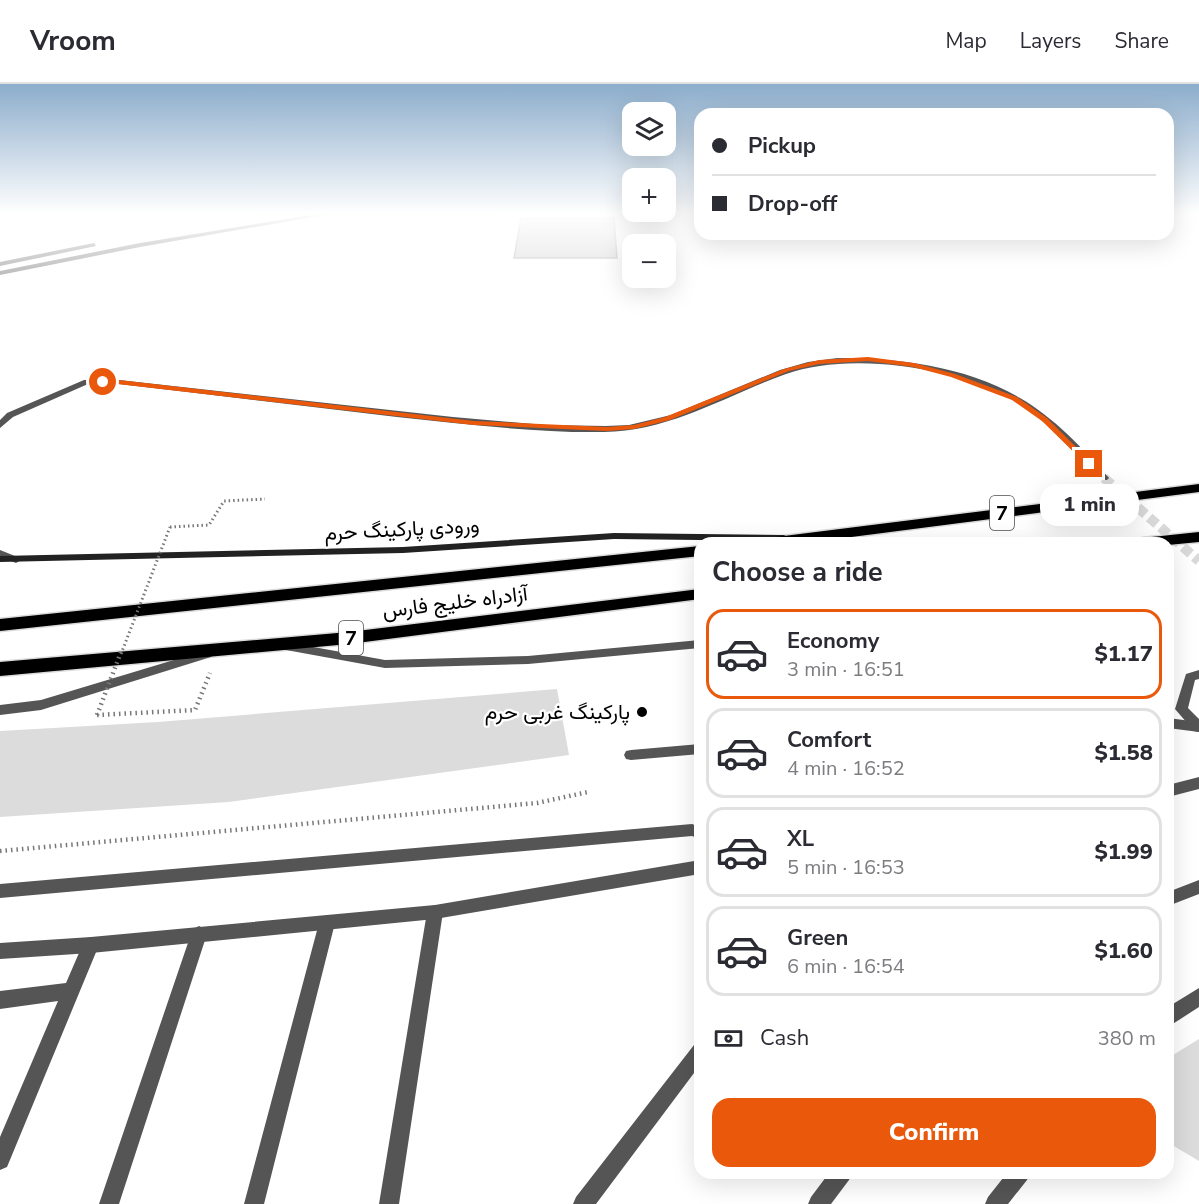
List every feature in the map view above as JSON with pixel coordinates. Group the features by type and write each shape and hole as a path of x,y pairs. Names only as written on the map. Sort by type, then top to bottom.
{"highway":[{"name":"7","path":"814,537 1199,488"},
{"path":"1174,540 1199,537"},
{"name":"آزادراه خلیج فارس","path":"0,625 694,552"},
{"name":"آزادراه خلیج فارس","path":"0,669 349,638 694,595"}],"main road":[{"name":"ورودی پارکینگ حرم","path":"0,559 403,550 614,536 710,537"}],"street":[{"path":"0,273 34,266"},
{"path":"0,424 10,415 87,382 119,382 474,423 625,428 668,419 786,370 819,362 868,359 914,365 963,378 1015,398 1044,419 1104,478"},
{"path":"0,553 16,560"},
{"path":"279,645 385,664 528,660 694,645"},
{"path":"0,710 41,705 220,650"},
{"path":"1199,675 1190,677 1181,709 1199,727"},
{"path":"1174,724 1199,727"},
{"path":"631,755 694,750"},
{"path":"1174,789 1199,783"},
{"path":"0,891 694,831"},
{"path":"0,951 91,945 435,912 694,868"},
{"path":"1174,897 1199,887"},
{"path":"390,1204 435,912"},
{"path":"254,1204 327,923"},
{"path":"109,1204 199,934"},
{"path":"0,1160 91,945"},
{"path":"0,1000 73,991"},
{"path":"1174,1014 1199,997"},
{"path":"584,1204 694,1059"},
{"path":"818,1204 837,1179"},
{"path":"995,1204 1015,1179"}],"path":[{"path":"220,650 195,710 97,715 170,527 209,525 224,501 265,499"},
{"path":"0,851 537,803 588,792"}],"shaded area":[{"path":"557,689 569,755 229,802 0,817 0,731 158,722"},
{"path":"1199,1039 1199,1161 1174,1146 1174,1054"}],"tunnel":[{"path":"1104,478 1172,537"},
{"path":"1174,539 1199,561"}],"place":[{"name":"پارکینگ غربی حرم","path":"642,712"}],"route":[{"path":"103,382 474,423 607,429 634,427 668,419 786,370 819,362 868,359 914,365 972,381 1015,398 1044,419 1089,464"}]}
